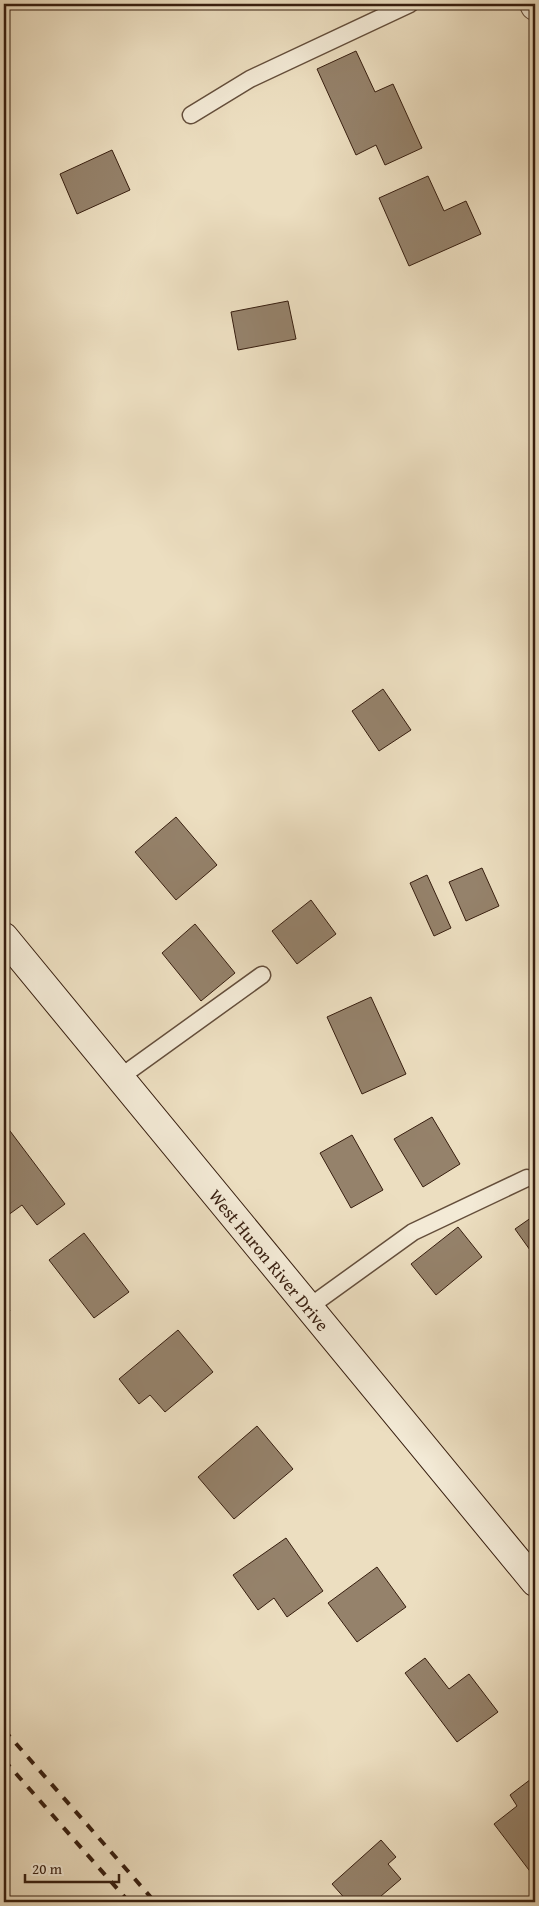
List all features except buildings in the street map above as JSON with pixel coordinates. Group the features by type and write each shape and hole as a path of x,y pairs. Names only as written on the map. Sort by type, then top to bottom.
{"main road":[{"name":"West Huron River Drive","path":"4,937 535,1582"}],"lane":[{"path":"191,115 250,79 410,4"},
{"path":"119,1078 262,975"},
{"path":"309,1307 414,1232 527,1178"}],"railway":[{"path":"4,1730 155,1902"},
{"path":"4,1760 129,1902"}]}
